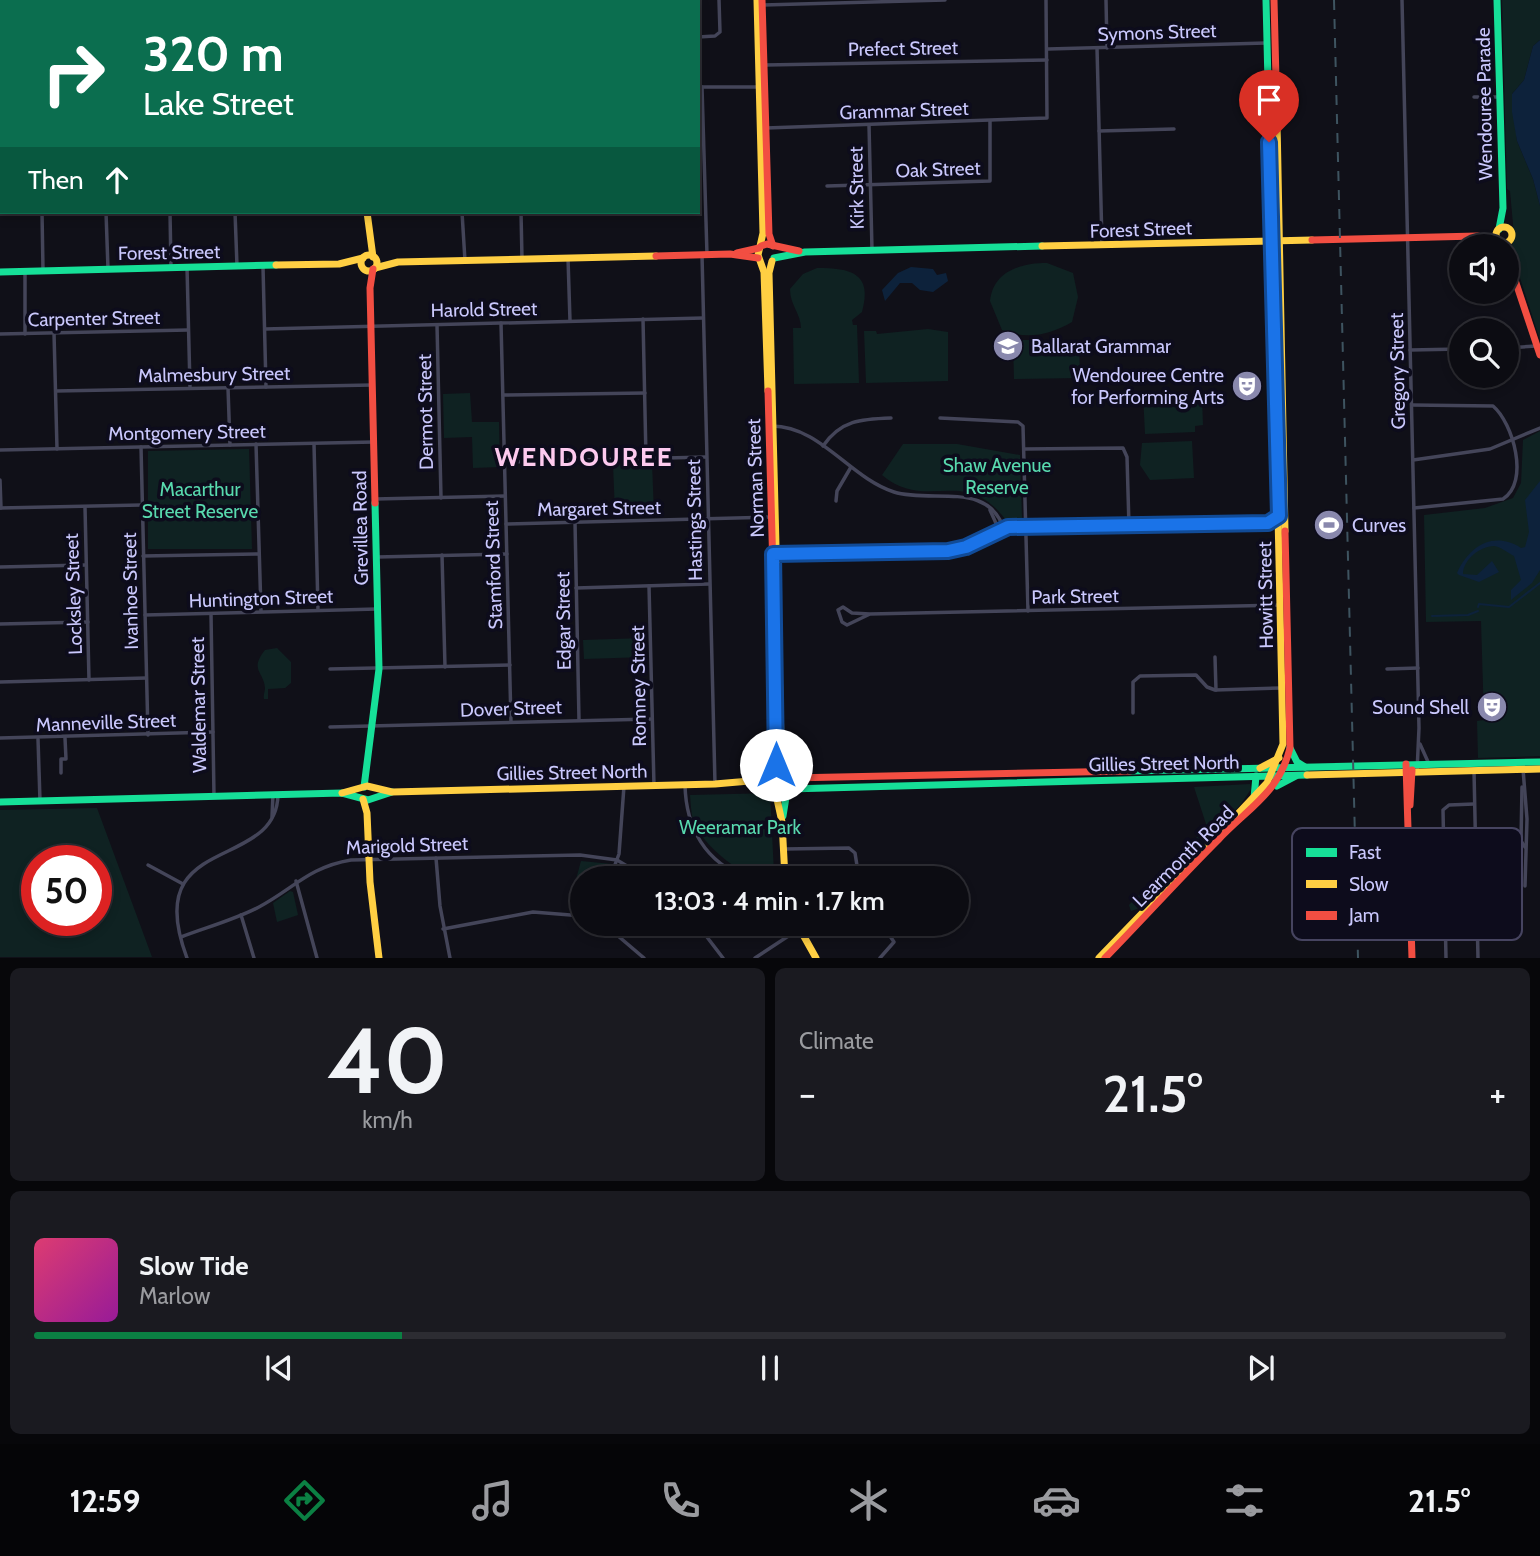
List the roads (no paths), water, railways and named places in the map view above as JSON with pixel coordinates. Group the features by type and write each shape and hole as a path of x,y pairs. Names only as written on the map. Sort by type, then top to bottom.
{"main road":[{"name":"Howitt Street","path":"1266,0 1278,326 1281,605 1285,626"},
{"name":"Howitt Street","path":"1274,0 1275,241"},
{"name":"Wendouree Parade","path":"1497,0 1503,208 1499,234"},
{"path":"760,2 769,234 774,247"},
{"path":"339,264 369,257 398,262 730,254 760,247 763,128"},
{"name":"Wendouree Parade","path":"1503,208 1510,230"},
{"name":"Grevillea Road","path":"368,214 379,668 367,766 368,787"},
{"name":"Forest Street","path":"1484,234 1499,230"},
{"path":"1499,230 1510,230 1510,234"},
{"name":"Forest Street","path":"760,247 805,252 1449,237"},
{"name":"Norman Street","path":"760,247 771,426"},
{"name":"Norman Street","path":"774,247 769,273 771,426 780,742 789,777 788,790"},
{"name":"Forest Street","path":"760,260 773,260 805,252"},
{"path":"730,254 760,260"},
{"name":"Grevillea Road","path":"369,257 369,269"},
{"path":"339,264 369,269 398,262"},
{"name":"Forest Street","path":"0,272 339,264"},
{"path":"1519,292 1540,355"},
{"name":"Howitt Street","path":"1278,772 1290,748 1281,519"},
{"name":"Norman Street","path":"775,790 777,634"},
{"name":"Howitt Street","path":"1278,772 1287,688"},
{"path":"1290,748 1297,762 1307,768"},
{"path":"1254,798 1256,773 1280,757"},
{"name":"Gillies Street North","path":"1278,772 1299,775 1412,768 1429,764 1540,762"},
{"name":"Gillies Street North","path":"342,793 367,798 392,792 715,785 752,783 782,774 789,777 881,781 1256,773 1307,768 1540,769"},
{"path":"1408,828 1412,768"},
{"name":"Learmonth Road","path":"1184,873 1274,787 1278,772"},
{"name":"Learmonth Road","path":"1105,957 1278,772"},
{"path":"1274,787 1299,775"},
{"name":"Gillies Street North","path":"752,783 775,790 788,790 881,781"},
{"path":"367,798 375,793 368,787"},
{"path":"368,787 369,859 379,957"},
{"name":"Gillies Street North","path":"0,802 342,793 368,787 392,792"},
{"path":"775,790 782,822 784,866"},
{"path":"782,822 788,790"},
{"name":"Learmonth Road","path":"1099,957 1126,933"},
{"path":"803,936 816,957"}],"street":[{"path":"700,37 715,36 720,32 719,0"},
{"path":"760,2 945,0"},
{"path":"1046,0 1048,60"},
{"path":"1106,0 1107,48"},
{"name":"Gregory Street","path":"1402,0 1420,742 1412,768"},
{"name":"Symons Street","path":"1048,49 1266,43"},
{"path":"1097,48 1102,246"},
{"name":"Prefect Street","path":"761,65 1048,60"},
{"name":"Grammar Street","path":"763,128 1047,118 1048,60"},
{"path":"700,87 762,86"},
{"name":"Hastings Street","path":"700,87 705,195 703,318 715,785"},
{"path":"1474,97 1499,97"},
{"name":"Oak Street","path":"827,186 992,182 990,121"},
{"name":"Kirk Street","path":"869,125 872,250"},
{"path":"1099,131 1174,129"},
{"path":"700,195 705,195"},
{"path":"42,214 43,270"},
{"path":"106,214 107,269"},
{"path":"170,214 171,268"},
{"path":"235,214 237,266"},
{"path":"462,214 465,261"},
{"path":"521,214 522,259"},
{"path":"568,258 570,321"},
{"path":"263,266 266,387"},
{"path":"187,267 190,387"},
{"path":"25,271 25,334"},
{"name":"Harold Street","path":"265,329 703,318"},
{"path":"643,319 646,458"},
{"name":"Stamford Street","path":"501,323 511,722"},
{"name":"Dermot Street","path":"437,325 441,498"},
{"name":"Carpenter Street","path":"0,334 188,330"},
{"path":"54,333 57,449"},
{"path":"1519,347 1537,345"},
{"path":"1410,351 1449,349"},
{"name":"Malmesbury Street","path":"56,391 372,385"},
{"path":"229,388 230,445"},
{"path":"503,395 645,393"},
{"path":"1412,405 1491,404 1499,411 1518,456 1517,480 1507,497 1414,508"},
{"path":"823,446 834,431 849,422 891,418"},
{"path":"940,418 974,418 1022,424 1025,449 1028,611"},
{"path":"771,426 796,428 851,467 895,492 965,496 987,505 996,512 1002,531"},
{"path":"1413,458 1482,451 1540,428"},
{"name":"Montgomery Street","path":"0,450 374,442"},
{"path":"256,444 261,611"},
{"path":"314,444 318,610"},
{"name":"Ivanhoe Street","path":"141,447 148,735"},
{"path":"1025,449 1123,448 1127,457 1129,526"},
{"path":"504,461 706,457"},
{"path":"836,501 836,491 851,467"},
{"path":"0,481 0,508 142,505"},
{"path":"375,499 505,496"},
{"name":"Locksley Street","path":"85,506 89,680"},
{"name":"Margaret Street","path":"506,524 774,516"},
{"path":"775,554 948,551 1002,531 1268,523 1281,519"},
{"name":"Edgar Street","path":"575,522 579,720"},
{"path":"144,556 259,554"},
{"path":"377,557 507,554"},
{"path":"442,555 445,667"},
{"path":"0,567 86,565"},
{"path":"576,588 709,584"},
{"name":"Romney Street","path":"649,586 654,786"},
{"name":"Park Street","path":"870,614 847,625 843,623 838,610 842,607 852,613 870,614 1281,605"},
{"name":"Huntington Street","path":"145,615 377,609"},
{"name":"Waldemar Street","path":"211,614 214,796"},
{"path":"0,624 88,622"},
{"path":"1216,657 1216,690"},
{"path":"330,669 510,665"},
{"path":"1387,669 1418,668"},
{"path":"1133,713 1133,682 1139,676 1195,675 1208,688 1216,690 1287,688"},
{"path":"0,682 146,678"},
{"name":"Dover Street","path":"330,727 652,719"},
{"name":"Manneville Street","path":"0,738 213,732"},
{"path":"61,773 61,759 66,759 65,738"},
{"path":"38,739 40,801"},
{"name":"Gregory Street","path":"1420,742 1429,764"},
{"path":"1522,769 1527,820 1525,886"},
{"path":"1470,770 1474,782 1475,828"},
{"path":"1470,770 1474,782"},
{"path":"1520,828 1523,778"},
{"path":"685,785 687,816 695,835 726,866"},
{"path":"615,866 624,786"},
{"path":"187,957 176,929 174,913 183,884 198,867 246,840 271,819 277,813 275,794"},
{"path":"1443,828 1443,810 1449,804 1475,804"},
{"path":"1520,819 1527,820"},
{"path":"1522,841 1527,840"},
{"path":"1522,843 1525,848"},
{"path":"783,849 849,848 855,853 857,866"},
{"name":"Marigold Street","path":"181,937 242,915 328,864 369,859 564,855 617,860 627,866"},
{"path":"436,858 443,929 450,957"},
{"path":"148,865 183,884"},
{"path":"296,881 317,957"},
{"path":"443,929 533,912 570,915"},
{"path":"242,915 254,957"},
{"path":"619,936 645,956"},
{"path":"706,936 723,957"},
{"path":"755,957 785,936"},
{"path":"880,957 891,945 892,936"}],"water":[{"path":"1540,40 1540,206 1533,179 1517,141 1512,94 1524,80 1533,46"},
{"path":"911,267 933,269 937,275 946,273 948,281 933,292 920,290 912,283 900,283 885,301 882,290 898,273"},
{"path":"1540,481 1540,570 1532,583 1511,600 1511,590 1521,580 1514,556 1494,546 1483,548 1473,555 1463,574 1477,575 1492,561 1499,572 1479,582 1459,575 1457,573 1462,563 1476,548 1484,544 1501,541 1525,547 1529,532 1525,500"}],"waterway":[{"path":"1478,607 1479,604 1509,607 1540,583"},
{"path":"1432,616 1468,615 1478,611"}],"railway":[{"path":"1334,0 1355,828"},
{"path":"1358,940 1358,958"}],"place":[{"name":"Ballarat Grammar","path":"1008,346"},
{"name":"Wendouree Centre for Performing Arts","path":"1247,386"},
{"name":"Curves","path":"1329,525"},
{"name":"Sound Shell","path":"1492,707"}],"district":[{"name":"WENDOUREE","path":"584,457"}],"park label":[{"name":"Shaw Avenue Reserve","path":"997,476"},
{"name":"Macarthur Street Reserve","path":"200,500"},
{"name":"Weeramar Park","path":"740,827"}]}
